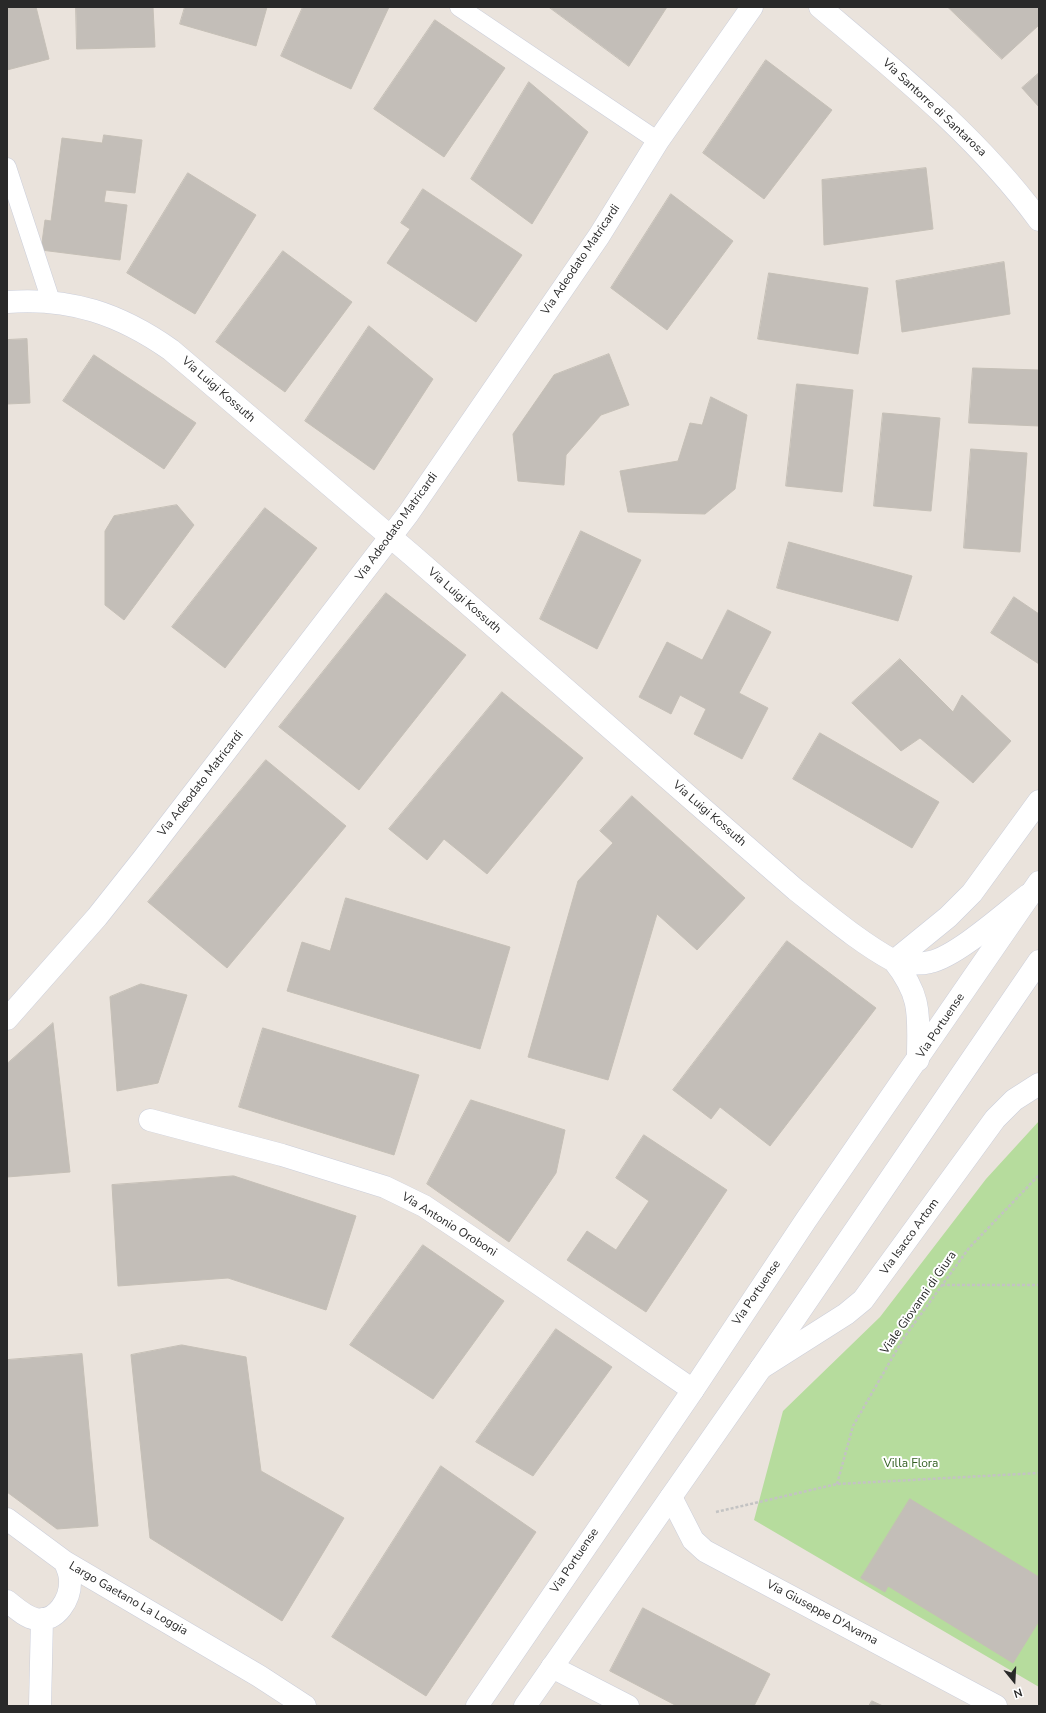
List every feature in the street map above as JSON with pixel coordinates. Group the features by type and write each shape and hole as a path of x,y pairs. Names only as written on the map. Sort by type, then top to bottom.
{"street":[{"name":"Via Adeodato Matricardi","path":"7,1020 97,917 143,859 408,514 599,236 658,141 752,7"},
{"name":"Via Santorre di Santarosa","path":"820,7 945,114 989,158 1039,220"},
{"name":"Via Luigi Kossuth","path":"7,302 51,301 79,307 115,318 153,337 171,350 796,890 877,952 894,961 921,963 932,962 944,957 968,942 1036,887"},
{"path":"894,961 943,922 972,893 1039,801"},
{"name":"Via Portuense","path":"477,1706 693,1390 806,1220 918,1060 1036,887"},
{"name":"Via Luigi Kossuth","path":"894,961 906,977 915,995 918,1021 918,1060"},
{"path":"525,1706 761,1368 1039,961"},
{"name":"Via Isacco Artom","path":"761,1368 834,1322 863,1300 995,1119 1014,1100 1039,1084"},
{"name":"Via Antonio Oroboni","path":"150,1120 282,1155 385,1187 424,1206 693,1390"},
{"name":"Via Giuseppe D'Avarna","path":"671,1496 693,1540 705,1551 996,1706"},
{"path":"7,1519 65,1562"},
{"name":"Largo Gaetano La Loggia","path":"42,1619 51,1617 59,1611 68,1593 70,1581 65,1562"},
{"name":"Largo Gaetano La Loggia","path":"65,1562 259,1676 305,1706"},
{"path":"7,1601 31,1618 42,1619 40,1706"},
{"path":"552,1667 628,1706"}],"lane":[{"path":"459,7 658,141"},
{"path":"7,167 51,301"}],"path":[{"name":"Viale Giovanni di Giura","path":"837,1484 853,1426 903,1339 969,1248 1039,1175"},
{"path":"942,1285 1039,1285"},
{"path":"716,1512 837,1484 1039,1473"}],"green space":[{"name":"Villa Flora","path":"1039,1121 1039,1687 754,1520 783,1411 880,1317 986,1179"}],"building":[{"path":"7,7 36,7 49,59 7,70"},
{"path":"76,7 153,7 155,47 77,49"},
{"path":"185,7 267,7 256,46 180,24"},
{"path":"303,7 389,7 351,89 281,56"},
{"path":"549,7 667,7 629,66"},
{"path":"948,7 1039,7 1039,25 1002,59"},
{"path":"435,20 505,68 444,157 374,109"},
{"path":"766,60 832,110 764,199 703,153"},
{"path":"1039,73 1039,107 1022,88"},
{"path":"529,82 588,132 532,224 471,179"},
{"path":"104,135 142,140 135,193 106,190 104,202 127,205 120,260 41,250 45,220 51,221 62,138 102,143"},
{"path":"926,168 933,229 824,245 822,180"},
{"path":"188,173 256,215 195,314 127,273"},
{"path":"423,189 522,255 476,322 387,263 410,229 401,223"},
{"path":"671,194 733,241 667,330 611,288"},
{"path":"283,251 352,302 285,392 216,342"},
{"path":"1004,262 1010,314 902,332 896,281"},
{"path":"769,273 868,288 858,354 758,339"},
{"path":"369,326 433,379 374,470 305,421"},
{"path":"27,339 30,403 7,404 7,340"},
{"path":"609,354 629,405 601,415 566,455 564,485 518,481 513,434 554,375"},
{"path":"94,355 196,423 164,469 63,401"},
{"path":"973,368 1039,370 1039,426 969,423"},
{"path":"797,384 853,390 842,492 786,486"},
{"path":"711,397 747,415 735,489 705,514 628,512 620,471 678,461 690,423 702,425"},
{"path":"883,413 940,418 931,511 874,506"},
{"path":"971,449 1027,453 1020,552 964,548"},
{"path":"177,505 194,525 124,620 105,605 105,531 114,516"},
{"path":"265,508 317,548 225,668 172,627"},
{"path":"581,531 641,560 597,649 540,619"},
{"path":"789,542 912,576 898,621 777,588"},
{"path":"386,593 466,655 359,790 279,727"},
{"path":"1014,597 1039,614 1039,664 991,633"},
{"path":"728,610 771,632 739,693 768,708 742,759 694,734 706,709 680,695 671,714 639,697 667,642 702,660"},
{"path":"900,659 953,712 962,695 1011,741 973,783 920,738 901,751 852,703"},
{"path":"502,692 583,758 487,874 444,839 427,860 389,829"},
{"path":"820,733 939,802 912,848 793,779"},
{"path":"266,760 346,826 227,968 148,902"},
{"path":"632,796 745,898 697,950 657,914 608,1080 528,1057 578,881 613,843 600,831"},
{"path":"346,898 510,947 480,1049 287,991 302,942 330,951"},
{"path":"787,941 876,1008 770,1146 720,1107 711,1119 673,1090"},
{"path":"141,984 187,995 158,1083 117,1091 110,997"},
{"path":"53,1023 70,1172 7,1177 7,1064"},
{"path":"263,1028 419,1075 394,1155 239,1107"},
{"path":"471,1100 565,1130 556,1173 509,1242 427,1184"},
{"path":"644,1135 727,1190 646,1312 567,1260 587,1231 616,1250 649,1201 616,1178"},
{"path":"234,1176 356,1216 326,1310 228,1278 118,1286 112,1185"},
{"path":"423,1245 504,1301 433,1399 350,1345"},
{"path":"556,1329 612,1367 533,1476 476,1442"},
{"path":"182,1345 246,1357 261,1471 344,1518 282,1621 150,1538 131,1355"},
{"path":"82,1354 98,1526 57,1529 7,1492 7,1360"},
{"path":"441,1466 536,1532 426,1696 332,1637"},
{"path":"910,1499 1039,1577 1039,1621 1013,1663 888,1586 885,1592 861,1578"},
{"path":"643,1608 770,1674 754,1706 677,1706 610,1671"},
{"path":"872,1701 883,1706 869,1706"}]}
